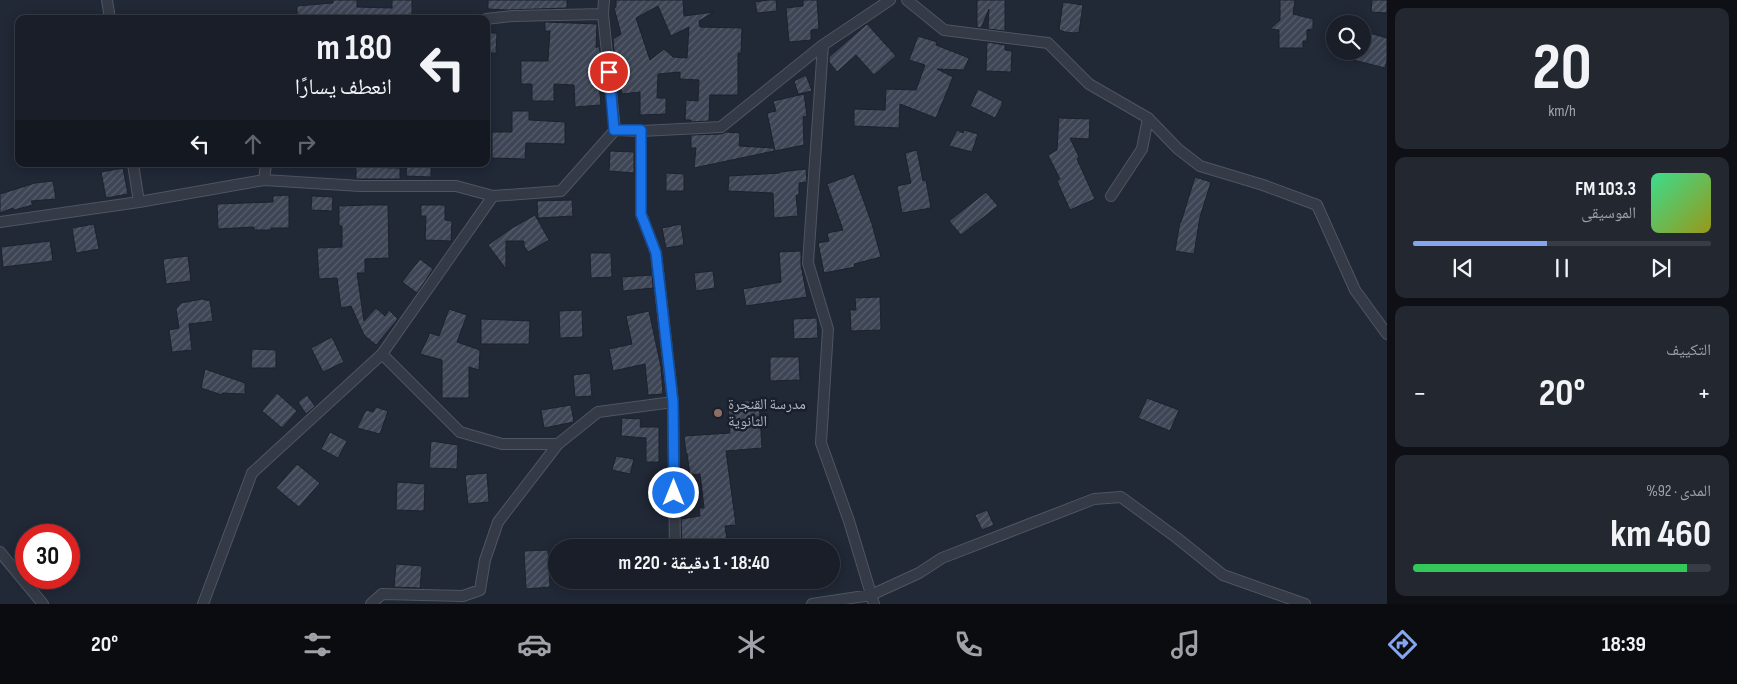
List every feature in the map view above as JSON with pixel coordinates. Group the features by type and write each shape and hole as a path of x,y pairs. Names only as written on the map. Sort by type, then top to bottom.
{"street":[{"path":"107,0 109,15"},
{"path":"0,222 139,202 264,180 360,186 456,186 493,196 561,191 614,130 603,14 604,0"},
{"path":"614,130 721,127 823,46 890,0"},
{"path":"907,0 944,30 1048,43 1089,84 1148,118 1178,148 1200,166 1264,185 1317,205 1355,290 1387,334"},
{"path":"490,19 513,16 603,14"},
{"path":"823,46 808,263 828,329 821,443 849,521 873,600"},
{"path":"1111,196 1142,149 1148,118"},
{"path":"641,130 641,214 656,253 673,402 674,539"},
{"path":"133,167 139,202"},
{"path":"264,180 266,167"},
{"path":"204,604 252,473 382,354 493,196"},
{"path":"382,354 460,432 502,444 558,444"},
{"path":"371,604 382,594 463,596 480,590 486,560 498,522 558,444 598,412 673,402"},
{"path":"812,604 873,600 951,554 1094,499 1121,497 1223,575 1305,604"},
{"path":"0,552 43,604"}],"building":[{"path":"333,0 357,0 357,7 392,8 392,0 412,0 412,15 297,15 297,6 333,3"},
{"path":"488,0 567,0 567,8 488,9"},
{"path":"616,0 683,0 684,16 714,12 699,21 700,27 742,28 741,53 738,53 738,95 710,95 709,121 691,122 691,120 685,120 686,100 698,101 699,80 680,79 680,72 658,74 657,98 666,98 666,114 640,115 640,92 622,94 615,63 613,39 621,34 614,8 616,7","holes":["658,6 671,36 689,27 687,58 673,57 664,49 650,60 636,18"]},
{"path":"776,0 777,11 757,13 755,2"},
{"path":"803,0 817,0 819,29 811,30 811,40 789,42 786,8 803,6"},
{"path":"977,0 1005,0 1005,31 988,29 989,9 981,28 977,27"},
{"path":"1280,0 1295,0 1293,14 1313,19 1313,29 1307,30 1307,41 1303,41 1303,48 1279,48 1279,30 1270,29 1280,20"},
{"path":"1372,0 1387,0 1387,13 1371,12"},
{"path":"1063,2 1083,5 1079,32 1059,30"},
{"path":"545,22 597,24 596,48 599,46 601,57 599,83 601,105 575,107 574,85 554,84 554,101 532,101 532,84 521,84 521,61 548,61 550,31 545,31"},
{"path":"867,24 896,56 874,75 856,55 837,72 829,62 829,57"},
{"path":"490,33 497,33 496,53 490,53"},
{"path":"1371,34 1387,38 1385,68 1354,60 1371,60"},
{"path":"918,36 937,42 936,45 969,58 964,70 937,69 953,77 936,118 900,104 899,128 854,126 854,109 885,110 886,89 916,90 925,65 909,60"},
{"path":"987,42 1005,45 1005,50 1012,51 1011,72 986,71"},
{"path":"806,75 812,91 798,94 794,81"},
{"path":"978,89 1002,101 1002,105 995,118 970,106"},
{"path":"804,94 807,116 803,117 804,145 775,151 767,113 776,111 773,101"},
{"path":"512,111 529,111 529,120 565,122 565,144 526,143 525,159 492,158 492,132 512,132"},
{"path":"1059,116 1060,118 1090,119 1089,139 1070,138 1095,199 1070,210 1057,181 1060,179 1048,155 1057,150"},
{"path":"957,130 963,133 964,130 978,134 972,152 949,146"},
{"path":"726,132 740,133 739,146 774,148 774,151 694,168 696,148 691,148 691,135 721,134"},
{"path":"917,150 923,181 926,180 931,208 902,213 897,186 911,183 905,153"},
{"path":"610,151 634,152 634,173 609,171"},
{"path":"356,167 400,168 400,179 356,179"},
{"path":"407,167 431,167 431,177 406,176"},
{"path":"123,168 128,194 106,198 101,172"},
{"path":"806,169 807,182 799,183 799,195 796,195 798,216 774,218 773,193 728,191 729,176 780,173"},
{"path":"666,173 684,174 684,191 666,191"},
{"path":"854,174 872,224 881,257 854,264 855,267 824,273 818,243 829,241 827,233 843,230 827,184"},
{"path":"1195,177 1211,182 1200,217 1194,254 1175,251 1180,222"},
{"path":"53,181 56,199 31,201 33,205 14,210 13,208 0,213 0,194 35,183"},
{"path":"986,192 998,206 961,235 949,221"},
{"path":"289,195 289,228 271,228 271,230 254,230 254,227 218,229 217,204 273,202 273,196"},
{"path":"312,196 333,197 332,211 311,210"},
{"path":"572,200 573,216 538,218 537,201"},
{"path":"388,205 389,258 365,259 365,273 357,273 364,321 376,308 385,316 389,310 398,319 376,345 364,335 351,306 341,308 337,278 319,279 317,248 342,247 342,226 339,226 339,206"},
{"path":"421,205 445,205 445,220 452,221 451,241 425,240 426,216 421,216"},
{"path":"535,215 549,240 528,252 524,246 524,241 506,241 506,269 488,245"},
{"path":"94,224 99,249 76,253 72,228"},
{"path":"681,224 684,245 666,248 662,228"},
{"path":"50,241 53,261 3,267 1,247"},
{"path":"801,251 801,265 807,297 746,306 743,289 781,282 779,252"},
{"path":"590,253 611,253 612,277 591,278"},
{"path":"188,256 191,281 166,284 163,259"},
{"path":"420,259 433,269 417,293 402,282"},
{"path":"713,271 715,288 696,291 694,273"},
{"path":"652,275 653,288 623,291 622,277"},
{"path":"880,297 881,330 851,331 850,310 856,310 855,298"},
{"path":"202,299 210,301 213,321 189,324 192,350 172,352 169,330 179,328 176,309 181,303"},
{"path":"449,309 467,315 457,342 480,350 479,370 469,367 469,398 442,398 442,360 420,354 430,333 439,336"},
{"path":"582,310 583,337 560,338 559,311"},
{"path":"649,311 661,367 663,394 648,395 645,364 613,371 609,349 632,344 626,316"},
{"path":"817,318 818,338 794,339 793,319"},
{"path":"481,319 530,321 529,344 481,344"},
{"path":"332,337 344,362 323,372 311,348"},
{"path":"252,349 276,350 276,368 251,368"},
{"path":"770,357 799,357 800,380 770,381"},
{"path":"205,369 245,383 245,394 222,393 222,395 201,388"},
{"path":"590,373 592,396 575,397 573,375"},
{"path":"277,393 297,411 282,428 262,411"},
{"path":"307,395 315,406 306,414 298,402"},
{"path":"1147,398 1179,410 1170,431 1138,418"},
{"path":"759,400 762,448 726,451 736,525 725,526 727,539 682,539 681,519 700,516 699,508 704,508 700,474 690,475 684,436 730,433 728,402"},
{"path":"571,405 574,422 544,428 541,410"},
{"path":"376,407 388,411 380,434 357,428 366,410 373,412"},
{"path":"622,418 641,419 640,427 659,427 659,462 646,462 646,438 621,436"},
{"path":"330,432 347,441 338,458 321,449"},
{"path":"431,441 458,445 457,469 429,468"},
{"path":"616,456 634,459 630,474 612,470"},
{"path":"297,464 320,483 299,507 276,488"},
{"path":"487,473 489,502 468,504 465,475"},
{"path":"397,482 425,484 424,511 396,510"},
{"path":"987,510 994,525 982,530 975,515"},
{"path":"548,550 548,587 526,589 524,551"},
{"path":"396,564 422,566 420,588 394,587"}],"place":[{"name":"مدرسة القنجرة الثانوية","path":"718,413"}],"route":[{"path":"609,72 614,130 641,130 641,214 656,253 673,402 674,493"}]}
